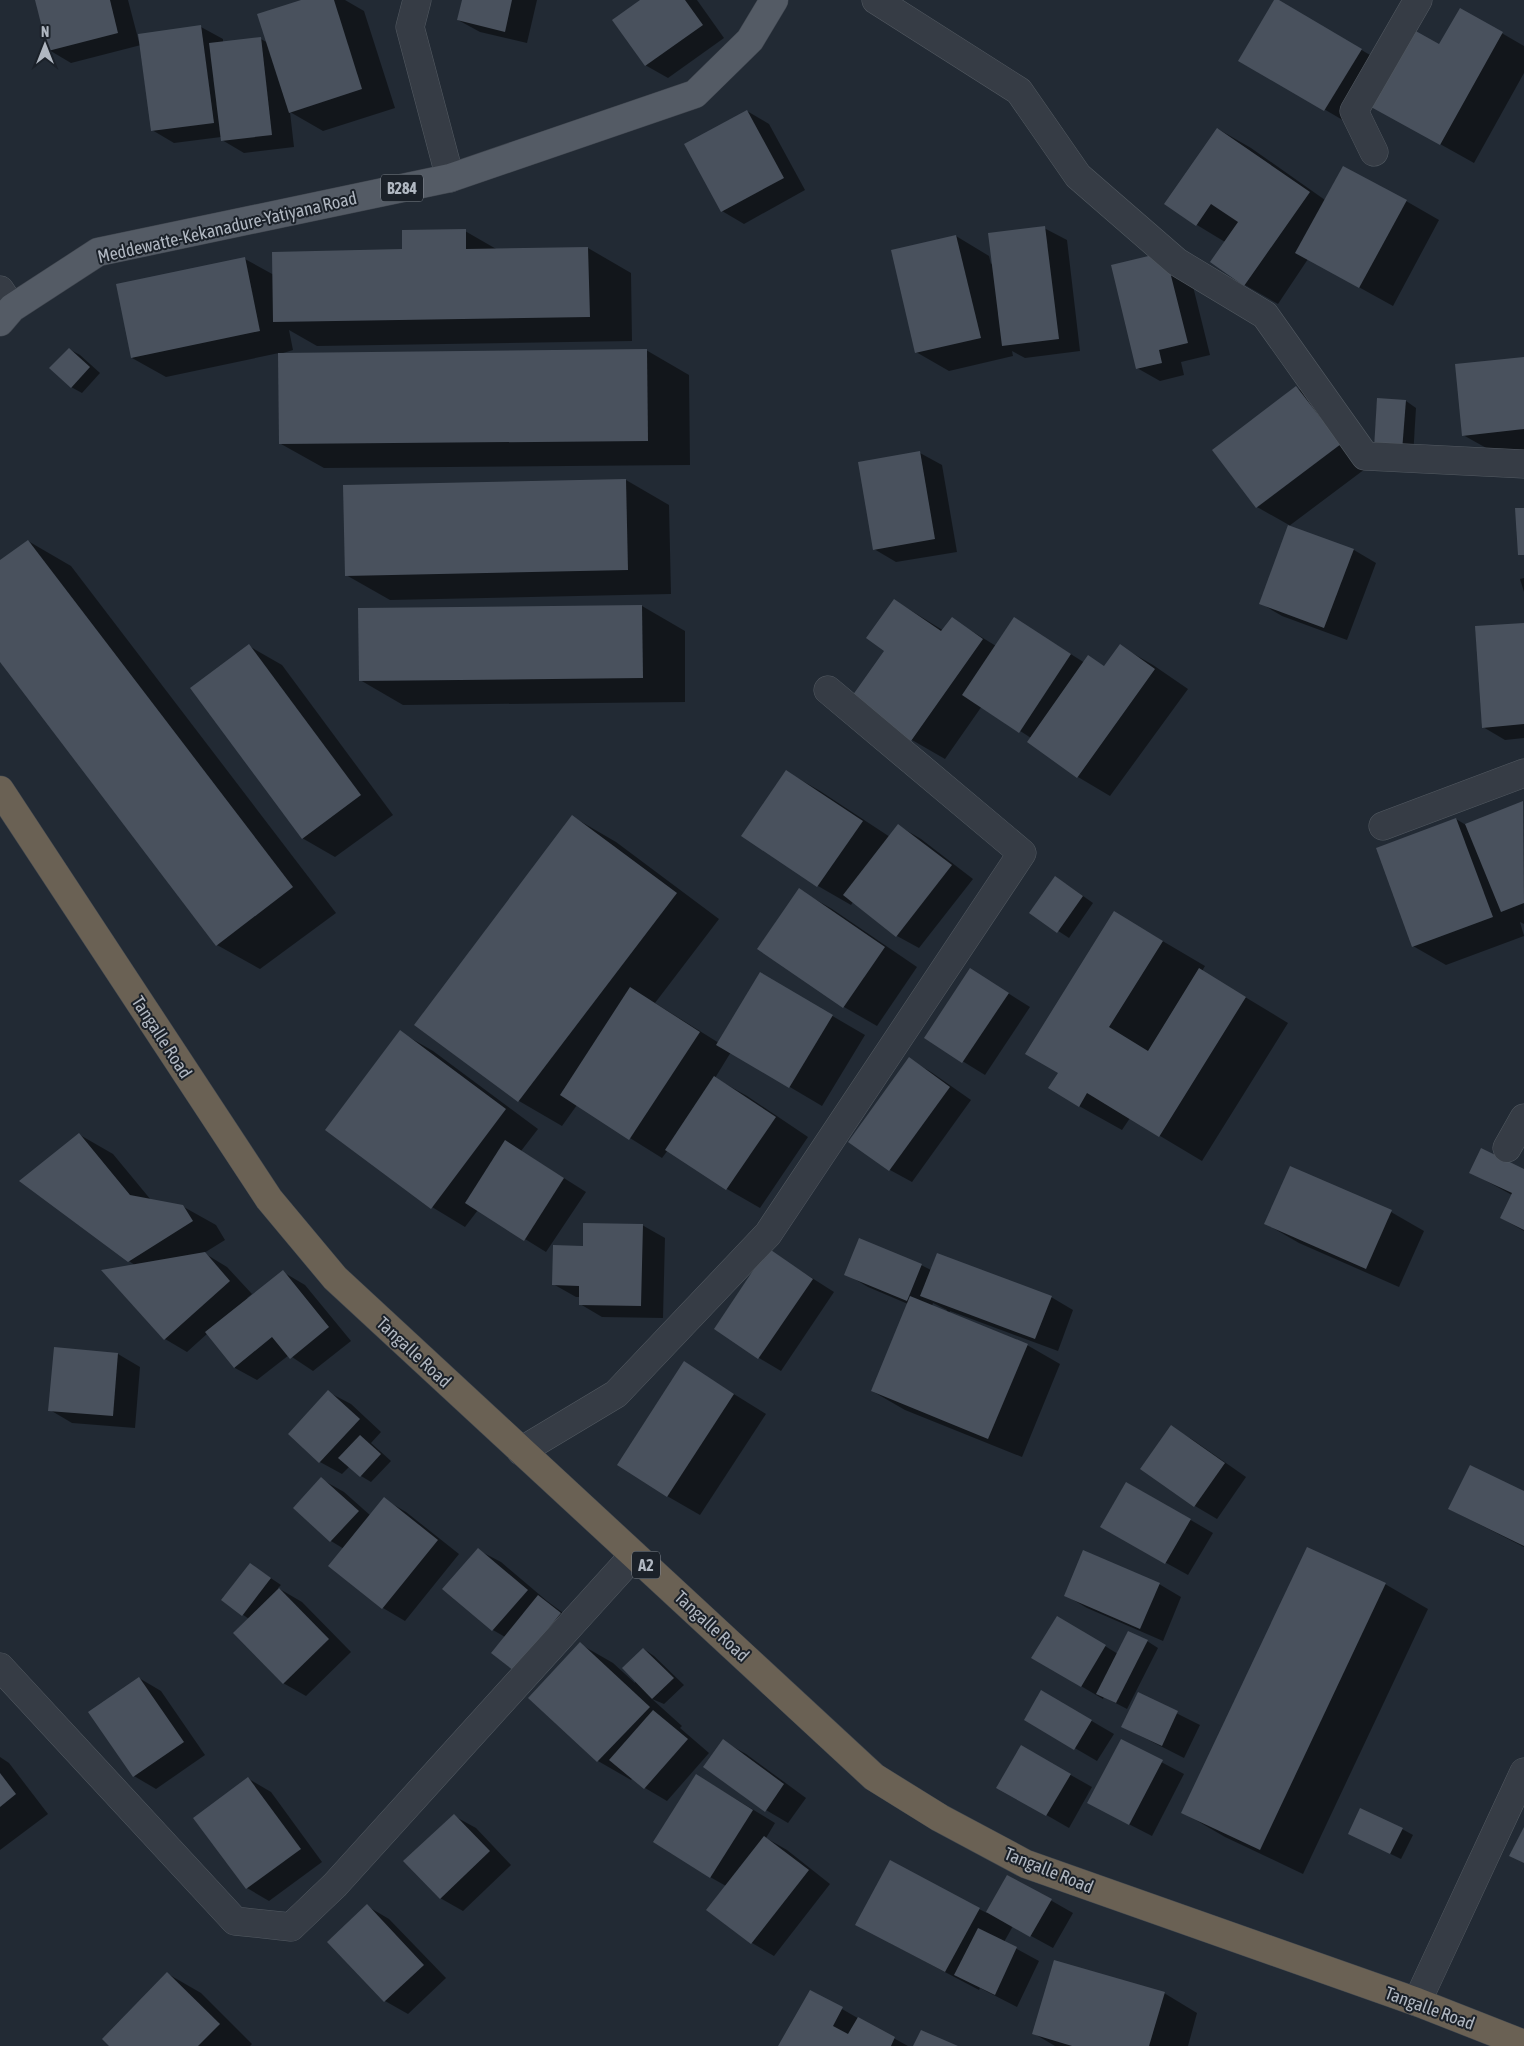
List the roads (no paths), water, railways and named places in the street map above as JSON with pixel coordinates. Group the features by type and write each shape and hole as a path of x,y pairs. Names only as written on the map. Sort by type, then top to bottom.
{"highway":[{"name":"Tangalle Road","path":"0,790 269,1199 335,1278 874,1777 940,1818 1026,1864 1417,2002 1524,2044"}],"main road":[{"name":"Meddewatte-Kekanadure-Yatiyana Road","path":"4,307 98,252 450,178 695,94 750,40 774,0"}],"street":[{"path":"417,0 410,27 450,178"},
{"path":"876,0 1019,91 1078,176 1177,262 1265,315 1365,456 1524,464"},
{"path":"1374,152 1354,111 1418,0"},
{"path":"521,1451 616,1394 768,1234 1022,853 828,690"},
{"path":"1382,826 1524,773"},
{"path":"1507,1148 1524,1118"},
{"path":"0,1667 235,1921 291,1927 335,1886 634,1555"},
{"path":"1417,2002 1524,1772"}]}
